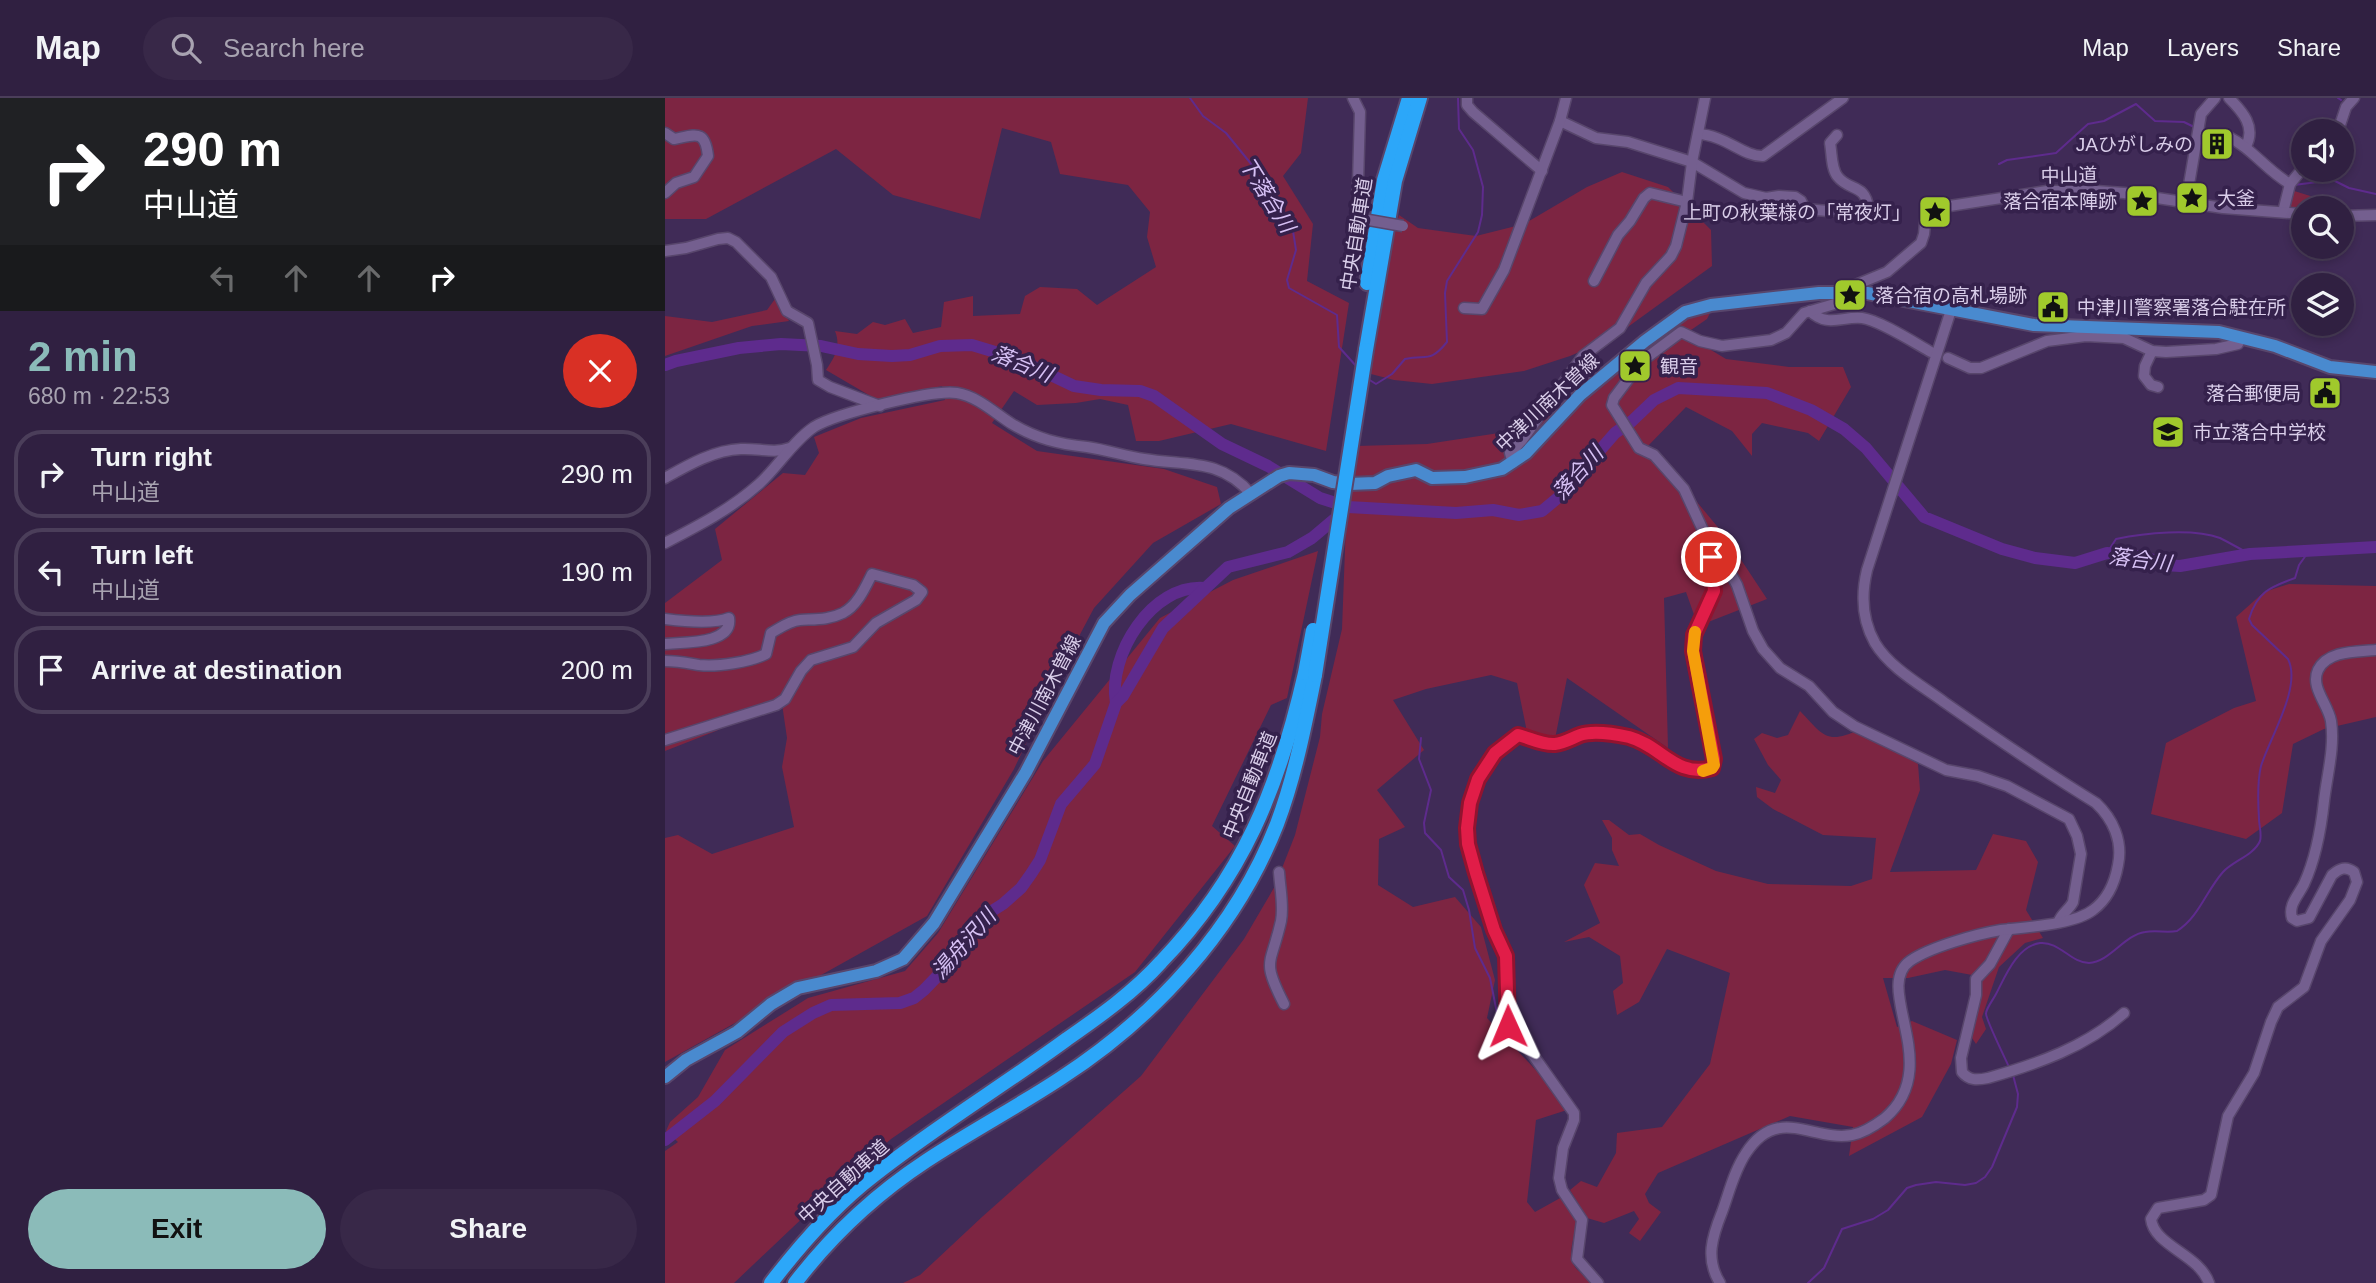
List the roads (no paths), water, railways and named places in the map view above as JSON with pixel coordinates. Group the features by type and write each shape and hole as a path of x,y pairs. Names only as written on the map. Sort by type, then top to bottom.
{"highway":[{"name":"中央自動車道","path":"795,1283 825,1246 885,1192 923,1163 1063,1077 1128,1028 1178,980 1224,921 1251,879 1277,822 1297,754 1362,350 1384,180 1409,98"},
{"name":"中央自動車道","path":"1362,350 1395,181 1420,98"},
{"name":"中央自動車道","path":"771,1283 811,1235 871,1177 1052,1051 1137,985 1191,929 1227,879 1262,815 1310,674"}],"main road":[{"name":"中津川南木曽線","path":"665,1077 686,1060 737,1032 771,1004 798,988 876,971 903,959 934,923 1026,772 1104,623 1138,588 1229,508 1284,475 1314,475 1333,482 1375,483 1388,476 1416,470 1432,478 1465,477 1502,469 1526,453 1580,395 1667,324 1685,313 1711,305 1853,291 2034,325 2200,330 2241,337 2285,349 2330,368 2376,372"}],"street":[{"path":"1353,98 1360,112 1357,218 1403,226"},
{"path":"1467,98 1467,105 1473,112 1542,171"},
{"path":"1464,308 1482,309 1504,270 1542,171 1566,98"},
{"path":"1513,463 1510,453 1573,369 1583,356 1620,328 1646,283 1671,256 1687,202 1705,98"},
{"path":"1698,134 1711,134 1750,154 1763,156 1843,98"},
{"path":"2186,202 2203,109 2215,98"},
{"path":"2229,98 2238,107 2250,129 2251,136 2246,146"},
{"path":"2342,119 2346,107 2354,98"},
{"path":"1560,121 1596,138 1628,142 1692,162 1744,193 1766,198 1795,197 1805,209 1869,210 1867,198 1861,191 1835,174 1830,143 1837,135"},
{"path":"665,133 674,139 697,134 701,136 706,143 708,156 694,177 676,183 665,193"},
{"path":"2227,136 2246,146 2266,167 2290,184 2283,212"},
{"name":"中山道","path":"1708,541 1684,489 1654,455 1637,446 1613,411 1612,405 1614,398 1642,361 1681,332 1700,341 1722,346 1771,340 1786,333 1801,315 1848,300 1853,286 1881,276 1917,246 1923,239 1926,212 1930,209 2047,191 2124,193 2223,208 2291,213"},
{"path":"1594,281 1618,235 1644,198 1650,193 1687,202"},
{"path":"2354,216 2376,215"},
{"path":"665,251 718,239 728,238 736,242 771,277 787,311 808,323 818,380 880,406"},
{"path":"1720,1283 1712,1265 1710,1251 1713,1236 1737,1171 1751,1146 1764,1135 1779,1128 1793,1127 1854,1135 1885,1117 1902,1097 1911,1070 1898,987 1904,968 1914,959 1949,944 2008,929 2087,914 2095,909 2110,891 2119,860 2119,842 2114,827 2096,803 1917,682 1882,653 1869,630 1863,587 1951,310"},
{"path":"1810,311 1824,321 1862,318 1931,352"},
{"path":"1948,358 1970,368 1981,368 2047,341 2086,336 2124,338 2152,351 2216,349 2238,344 2241,337"},
{"path":"2152,351 2144,376 2151,385 2158,387"},
{"path":"665,543 735,504 761,483 814,427 834,418 938,393 963,394 1042,439 1150,460 1212,468 1231,475 1251,494"},
{"path":"665,478 726,450 744,448 779,452 793,447"},
{"path":"1708,541 1737,585 1753,631 1763,649 1780,668 1809,686 1833,712 1854,726 1946,770 1978,776 2007,786 2069,818 2077,835 2081,854 2073,902 2059,921"},
{"path":"1598,1283 1577,1259 1582,1220 1559,1185 1563,1148 1574,1113 1533,1055 1507,1024 1506,956 1494,930 1468,844 1467,816 1476,786 1495,753 1518,735 1547,744 1558,744 1583,733 1620,736 1641,742 1683,769 1701,771 1712,768 1714,759 1693,651 1694,635 1714,591 1714,572 1708,541"},
{"path":"665,661 683,660 700,665 755,660 766,654 771,633 784,625 799,620 834,617 848,609 873,575 913,585 922,592 916,600 876,623 853,647 811,660 801,671 785,699 776,705 665,740"},
{"path":"665,620 721,621 729,618 730,623 727,629 712,640 665,644"},
{"path":"2209,1283 2196,1262 2155,1232 2151,1219 2158,1208 2204,1200 2211,1195 2225,1124 2254,1073 2270,1022 2278,1007 2304,987 2321,941 2344,912 2354,892 2357,882 2354,873 2344,868 2338,870 2332,875 2309,918 2297,921 2292,918 2291,906 2309,873 2317,845 2330,756 2330,719 2315,682 2316,674 2326,660 2335,656 2376,650"},
{"path":"1279,872 1281,921 1268,963 1269,973 1284,1004"},
{"path":"2008,929 1990,964 1976,979 1976,995 1961,1063 1962,1072 1973,1079 2020,1068 2089,1040 2124,1013"}],"waterway":[{"name":"下落合川","path":"1190,98 1203,116 1226,133 1252,165 1275,217 1293,231 1296,250 1287,280 1289,288 1337,315 1339,347 1357,367"},
{"name":"下落合川","path":"1368,379 1376,384 1392,374 1405,359 1432,356 1447,342 1447,281 1478,232 1482,215 1483,187 1473,150 1459,129 1458,98"},
{"path":"1999,164 2007,160 2056,153 2088,124 2104,121 2136,104 2155,121 2184,122 2196,128"},
{"path":"2201,130 2221,137"},
{"path":"2294,185 2333,180 2349,188 2376,194"},
{"name":"落合川","path":"665,365 739,348 781,344 821,346 858,354 892,356 910,355 940,346 972,345 1015,358 1074,386 1140,391 1154,396 1222,444 1268,466 1320,498 1348,507 1456,513 1493,510 1519,515 1542,511 1560,496 1615,433 1654,400 1678,388 1767,393 1811,410 1844,429 1866,448 1924,517 2002,549 2035,558 2075,563 2107,553 2146,557 2164,565 2180,566 2250,554 2376,547"},
{"name":"湯舟沢川","path":"665,1140 715,1101 783,1032 813,1013 831,1005 900,1003 914,998 924,990 950,963 984,916 1021,888 1031,874 1040,860 1061,804 1095,764 1116,703 1123,696 1163,628 1228,567 1288,552 1312,538 1343,512"},
{"path":"2107,553 2116,539 2183,532 2220,538 2250,554"},
{"path":"2009,1067 1986,1013 2018,956 2032,945 2047,943 2076,960 2097,962 2137,934 2177,931 2191,919 2223,872 2253,850 2260,841 2258,786 2261,766 2288,698 2291,670 2288,659 2249,619 2260,597 2278,584 2295,578 2299,565 2309,551"},
{"name":"湯舟沢川","path":"1116,703 1115,684 1119,664 1137,626 1167,597 1186,590 1205,588"},
{"path":"1421,738 1419,759 1431,790 1424,823 1425,833 1441,850 1449,877 1463,890 1475,948 1490,978 1497,1013"},
{"path":"1503,1028 1513,1039"},
{"path":"1808,1283 1824,1268 1842,1229 1873,1219 1888,1210 1907,1188 1936,1182 1965,1185 1976,1183 1985,1177 1992,1167 2017,1107 2018,1094 2013,1075"}],"place":[{"name":"JAひがしみの","path":"2217,144"},
{"name":"大釜","path":"2192,198"},
{"name":"落合宿本陣跡","path":"2142,201"},
{"name":"上町の秋葉様の「常夜灯」","path":"1935,212"},
{"name":"落合宿の高札場跡","path":"1850,295"},
{"name":"中津川警察署落合駐在所","path":"2053,307"},
{"name":"観音","path":"1635,366"},
{"name":"落合郵便局","path":"2325,393"},
{"name":"市立落合中学校","path":"2168,432"}]}
